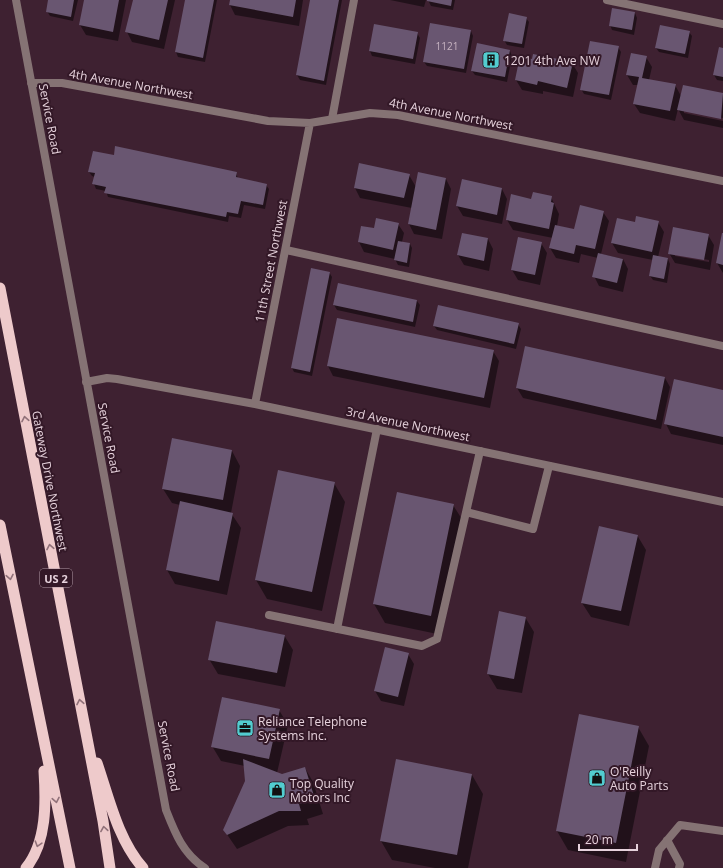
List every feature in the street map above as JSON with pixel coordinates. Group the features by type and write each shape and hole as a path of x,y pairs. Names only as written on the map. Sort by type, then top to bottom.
{"highway":[{"name":"Gateway Drive Northwest","path":"0,288 110,868"},
{"path":"0,525 70,868"},
{"path":"84,725 123,838 135,859 143,868"},
{"path":"26,868 34,857 39,843 43,820 45,790 43,736"}],"street":[{"name":"Service Road","path":"16,0 166,810 177,839 194,861 204,868"},
{"path":"332,119 354,0"},
{"path":"607,0 723,24"},
{"name":"4th Avenue Northwest","path":"31,83 62,83 268,121 310,123 370,113 412,117 723,181"},
{"name":"11th Street Northwest","path":"254,404 286,250 310,123"},
{"path":"286,250 723,346"},
{"name":"3rd Avenue Northwest","path":"86,382 107,378 117,379 254,404 723,502"},
{"path":"337,629 377,429"},
{"path":"269,615 422,646 437,639 480,451"},
{"path":"466,512 533,528 549,466"},
{"path":"655,868 659,850 680,825 723,831"},
{"path":"667,840 680,864 679,868"}],"building":[{"path":"48,0 74,0 71,17 46,12"},
{"path":"84,0 119,0 113,32 79,25"},
{"path":"133,0 168,0 159,40 125,32"},
{"path":"185,0 214,0 203,58 175,52"},
{"path":"230,0 296,0 293,17 229,5"},
{"path":"310,0 339,0 324,81 296,75"},
{"path":"427,0 452,0 451,6"},
{"path":"612,8 635,12 632,30 609,26"},
{"path":"509,13 527,17 522,44 503,41"},
{"path":"430,23 471,30 464,69 423,62"},
{"path":"374,24 418,32 413,59 369,51"},
{"path":"660,25 690,31 685,54 655,48"},
{"path":"590,41 619,46 609,95 580,90"},
{"name":"1201 4th Ave NW","path":"477,43 510,50 505,77 471,71"},
{"path":"719,47 723,48 723,77 713,75"},
{"path":"631,53 647,56 642,78 676,84 670,111 633,104 639,77 626,75"},
{"path":"533,54 573,62 567,88 538,81 537,85 515,80 520,56 532,59"},
{"path":"683,85 723,93 721,119 677,110"},
{"path":"115,146 237,172 236,177 267,184 263,205 241,201 238,214 227,212 226,217 104,193 106,187 92,184 95,173 88,172 93,151 114,155"},
{"path":"359,163 410,174 404,198 354,188"},
{"path":"418,172 446,178 436,230 408,224"},
{"path":"462,179 502,188 497,215 456,206"},
{"path":"533,192 552,196 551,202 554,203 549,229 506,220 511,194 531,199"},
{"path":"580,205 604,211 595,249 576,245 574,254 549,248 555,225 574,229"},
{"path":"636,216 659,221 652,252 611,243 617,218 635,222"},
{"path":"376,218 399,223 393,250 358,242 361,226 374,228"},
{"path":"673,227 709,234 704,260 668,254"},
{"path":"462,233 488,238 484,261 457,255"},
{"path":"723,233 723,265 716,263"},
{"path":"518,237 542,242 535,275 511,270"},
{"path":"398,241 410,243 407,263 394,260"},
{"path":"598,253 623,259 617,283 592,277"},
{"path":"653,255 668,258 664,279 649,276"},
{"path":"311,268 330,272 310,372 291,368"},
{"path":"338,283 417,300 413,322 333,305"},
{"path":"438,305 519,323 514,344 433,326"},
{"path":"337,318 494,350 484,398 327,366"},
{"path":"525,346 665,377 656,420 516,388"},
{"path":"674,379 723,390 723,437 664,424"},
{"path":"172,438 232,450 223,500 162,489"},
{"path":"278,470 335,482 312,592 255,580"},
{"path":"397,492 454,504 431,616 373,604"},
{"path":"180,501 233,513 219,581 166,570"},
{"path":"599,526 638,535 621,611 581,603"},
{"path":"499,611 526,617 514,679 487,674"},
{"path":"216,621 285,635 277,673 208,660"},
{"path":"385,647 409,653 398,697 374,691"},
{"name":"Reliance Telephone Systems Inc.","path":"222,697 280,709 269,759 211,747"},
{"name":"O'Reilly Auto Parts","path":"579,714 639,726 616,843 556,831"},
{"name":"Top Quality Motors Inc","path":"243,759 282,774 305,767 315,799 299,804 301,811 279,811 227,835 223,830 245,781"},
{"path":"396,759 472,774 457,855 380,841"}],"place":[{"name":"1201 4th Ave NW","path":"491,60"},
{"name":"Reliance Telephone Systems Inc.","path":"245,728"},
{"name":"O'Reilly Auto Parts","path":"597,778"},
{"name":"Top Quality Motors Inc","path":"277,790"}]}
